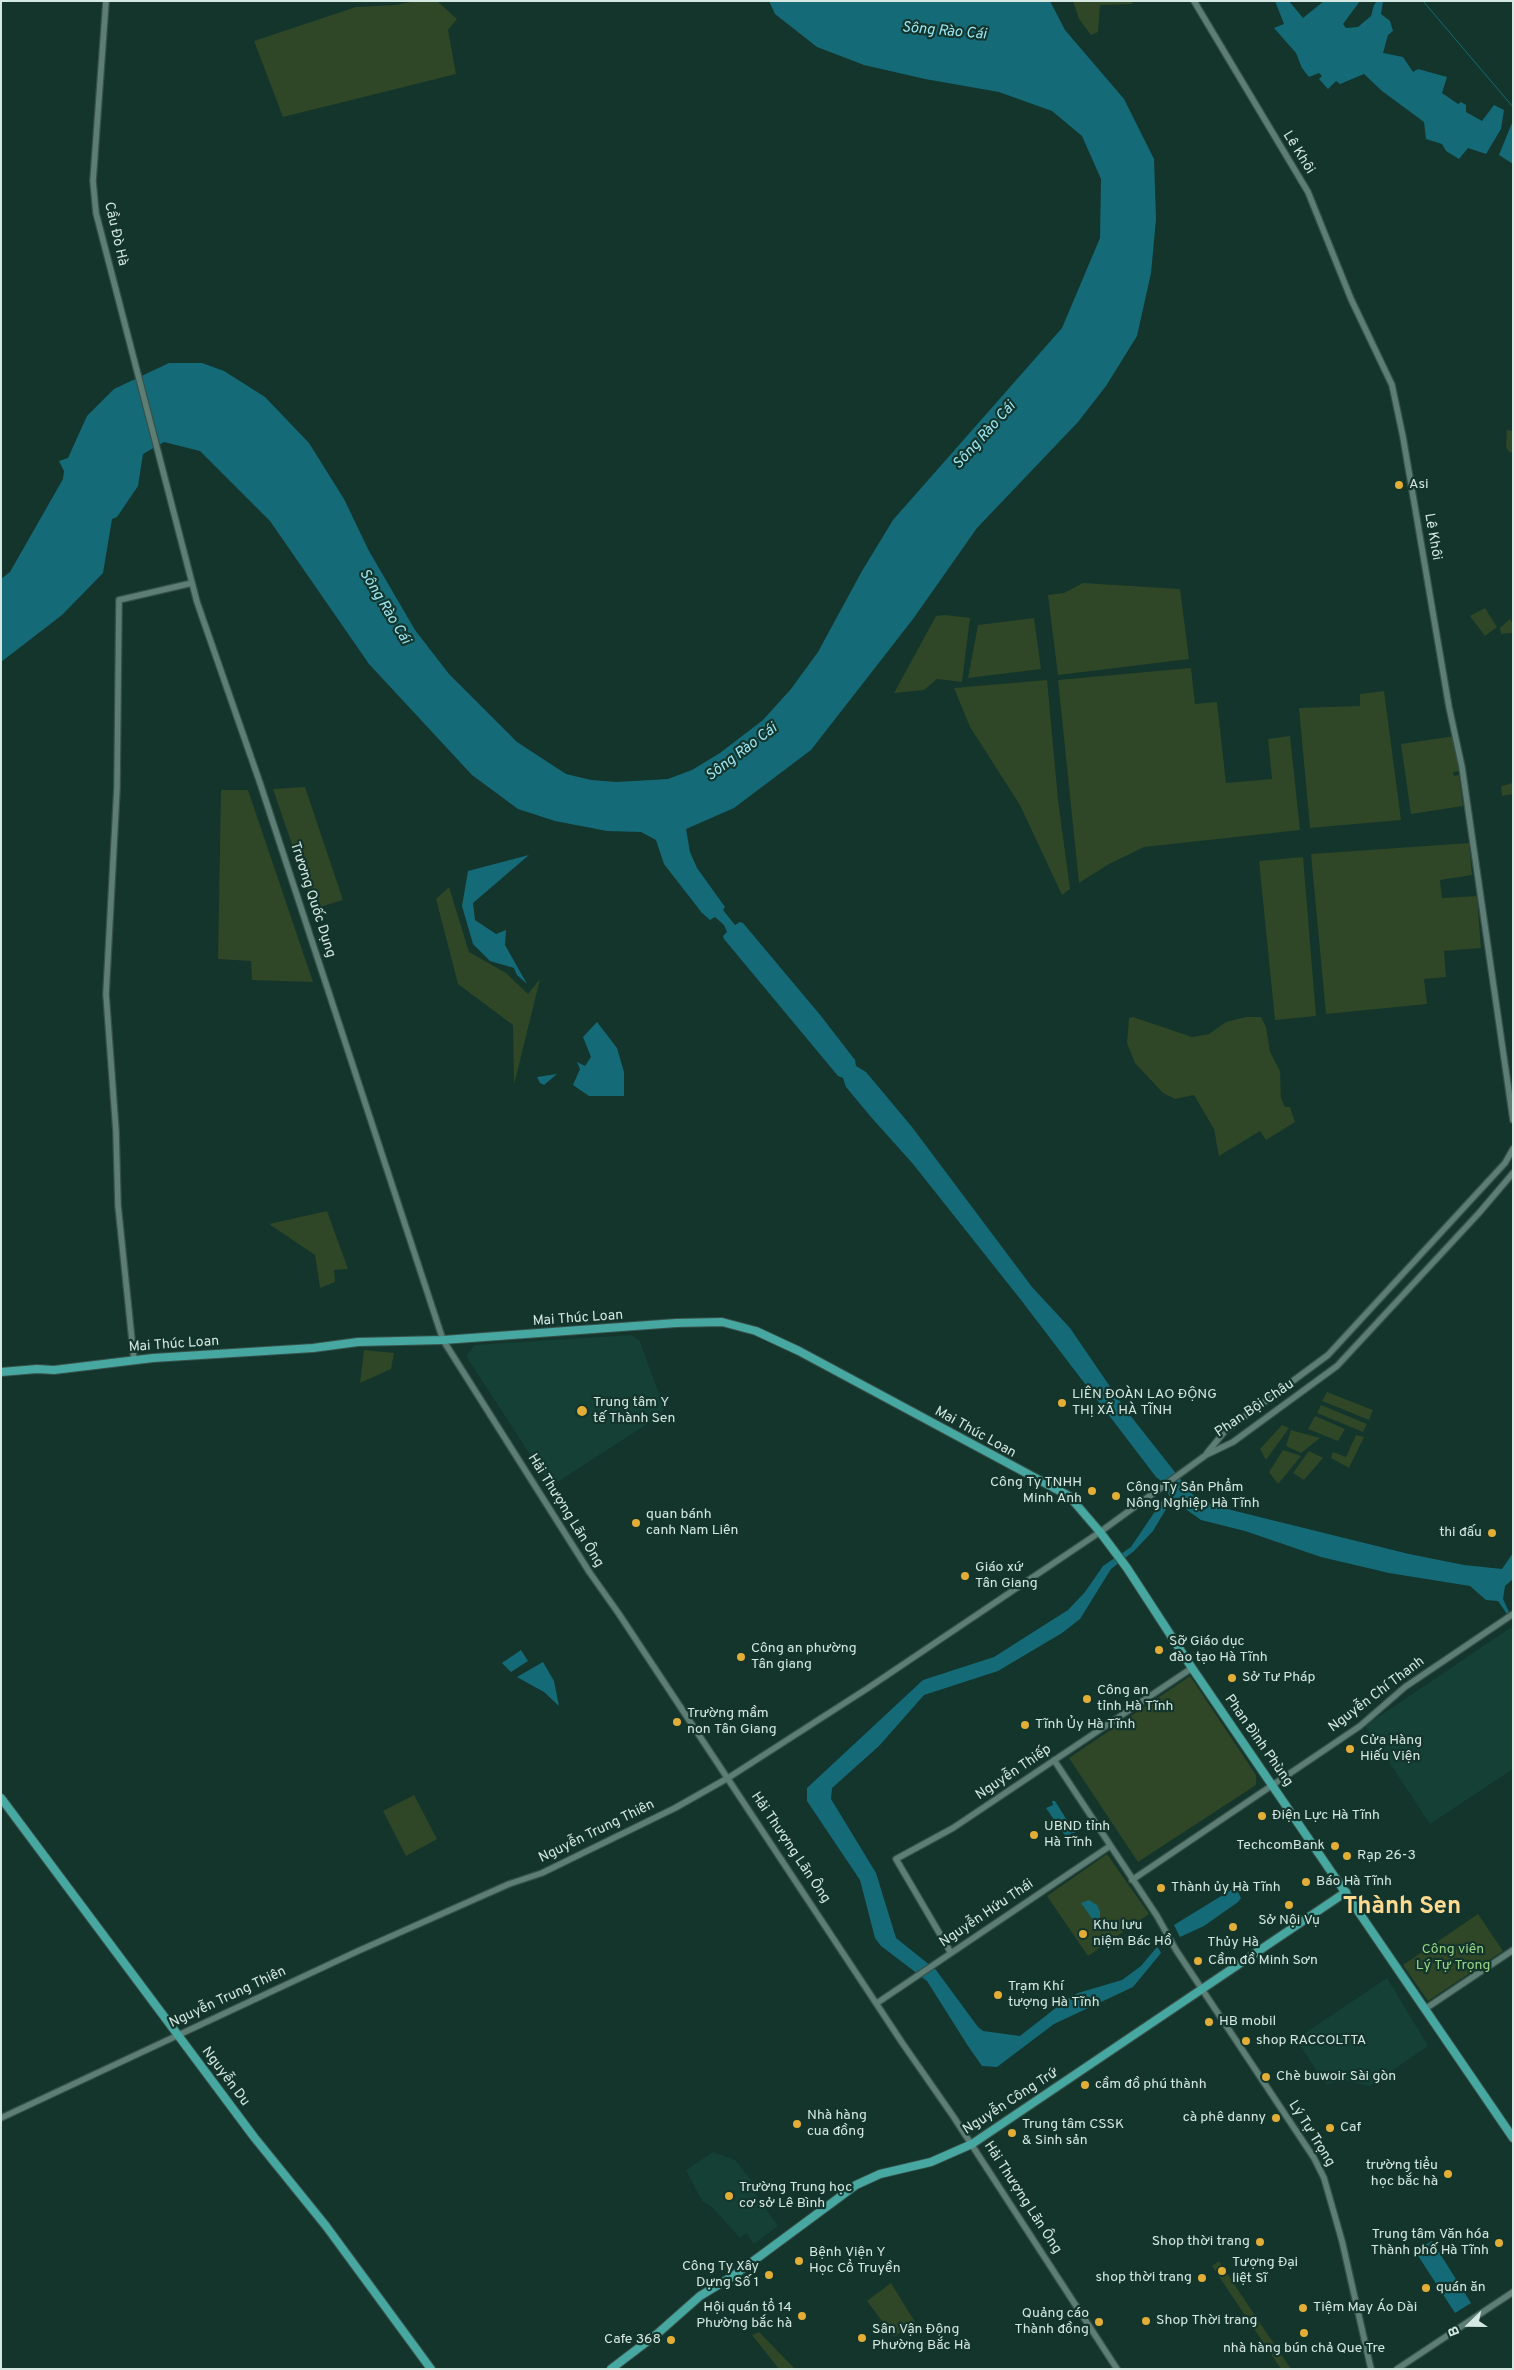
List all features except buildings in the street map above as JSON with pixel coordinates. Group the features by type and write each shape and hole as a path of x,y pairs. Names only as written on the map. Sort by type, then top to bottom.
{"main road":[{"name":"Mai Thúc Loan","path":"1,1372 36,1369 54,1370 134,1360 313,1348 358,1342 444,1340 676,1323 722,1322 756,1331 851,1377 1069,1496 1100,1532"},
{"name":"Phan Đình Phùng","path":"1100,1532 1513,2138"},
{"name":"Nguyễn Du","path":"1,1798 254,2137 326,2226 431,2369"},
{"name":"Nguyễn Công Trứ","path":"611,2369 657,2334 700,2296 733,2276 856,2185 880,2174 931,2162 972,2144 1346,1892"}],"street":[{"name":"Cầu Đò Hà","path":"106,1 92,181 96,213 160,466"},
{"name":"Lê Khôi","path":"1194,1 1308,192 1351,299 1392,385 1403,437 1449,707 1462,767 1513,1120"},
{"name":"Trương Quốc Dụng","path":"160,466 192,583 444,1340"},
{"path":"134,1360 118,1205 116,1131 106,994 117,788 120,600 192,583"},
{"name":"Phan Bội Châu","path":"1206,1455 1226,1431 1328,1355 1505,1164 1513,1149"},
{"name":"Phan Bội Châu","path":"1206,1455 1234,1442 1337,1366 1513,1173"},
{"name":"Hải Thượng Lãn Ông","path":"444,1340 590,1573 972,2144 1117,2369"},
{"name":"Nguyễn Trung Thiên","path":"1,2118 421,1923 509,1884 542,1873 675,1808 728,1778 868,1688 1100,1532 1206,1455"},
{"name":"Nguyễn Chí Thanh","path":"1132,1880 1360,1726 1405,1687 1513,1614"},
{"name":"Nguyễn Thiếp","path":"951,1953 896,1859 953,1828 1192,1668"},
{"name":"Lý Tự Trọng","path":"1054,1760 1313,2157 1324,2178 1342,2241 1371,2369"},
{"name":"Nguyễn Hứu Thái","path":"877,2002 1110,1846"},
{"path":"1425,2009 1513,1950"},
{"path":"1398,2369 1513,2292"}],"shaded area":[{"name":"Trung tâm Y tế Thành Sen","path":"631,1335 639,1340 664,1407 661,1415 556,1483 548,1482 466,1356 475,1345"},
{"path":"1513,1626 1513,1769 1430,1824 1365,1726"},
{"path":"1387,1978 1428,2046 1370,2086 1342,2080 1326,2085 1296,2039"},
{"name":"Trường Trung học cơ sở Lê Bình","path":"713,2152 735,2160 751,2180 754,2192 778,2226 754,2244 746,2233 740,2238 712,2207 702,2201 686,2170"}],"green space":[{"path":"416,1 437,1 457,19 448,30 456,74 283,117 254,41 356,7 395,5"},
{"path":"1073,1 1133,1 1132,4 1100,5 1098,32 1091,35 1079,19"},
{"path":"1507,430 1513,431 1513,453 1508,451 1506,447"},
{"path":"1083,583 1180,589 1189,659 1058,675 1048,595 1064,593"},
{"path":"1485,608 1497,627 1485,636 1470,616"},
{"path":"945,615 970,618 962,682 937,679 924,690 894,693 936,616"},
{"path":"1034,618 1041,669 968,678 978,625"},
{"path":"1510,619 1513,624 1513,635 1512,633 1501,634 1500,628"},
{"path":"1191,668 1195,704 1217,702 1226,783 1272,779 1268,739 1290,736 1300,830 1144,847 1109,864 1079,883 1058,680"},
{"path":"1047,680 1058,800 1070,889 1062,895 1020,805 970,727 954,688"},
{"path":"1384,691 1401,820 1310,828 1299,708 1360,706 1360,694"},
{"path":"1455,736 1460,771 1453,772 1454,776 1459,775 1463,806 1411,814 1401,744"},
{"path":"1513,783 1513,794 1502,796 1501,786"},
{"path":"305,787 343,900 314,909 273,789"},
{"path":"221,790 248,790 313,982 252,980 251,961 218,959"},
{"path":"1469,843 1472,875 1440,880 1442,898 1477,896 1481,948 1444,951 1446,977 1424,979 1427,1004 1326,1014 1311,854"},
{"path":"1303,857 1316,1016 1275,1020 1259,861"},
{"path":"449,887 469,952 506,973 528,994 540,979 514,1085 513,1025 458,984 436,899"},
{"path":"1133,1017 1192,1037 1209,1034 1226,1022 1246,1017 1261,1017 1266,1027 1270,1052 1280,1071 1281,1098 1285,1107 1290,1107 1295,1122 1266,1140 1260,1131 1219,1156 1214,1129 1194,1095 1175,1099 1163,1093 1135,1063 1127,1043 1129,1018"},
{"path":"327,1211 348,1269 334,1270 335,1282 320,1288 315,1255 269,1224"},
{"path":"364,1350 394,1353 391,1369 360,1383"},
{"path":"1327,1392 1373,1410 1369,1420 1322,1401"},
{"path":"1321,1405 1367,1424 1363,1432 1317,1413"},
{"path":"1315,1416 1345,1429 1338,1441 1308,1429"},
{"path":"1282,1425 1289,1428 1266,1460 1260,1449"},
{"path":"1291,1430 1320,1438 1301,1453 1286,1446"},
{"path":"1356,1435 1364,1437 1349,1468 1331,1458 1333,1452 1346,1457"},
{"path":"1283,1450 1301,1456 1278,1484 1269,1472"},
{"path":"1309,1451 1323,1458 1304,1480 1293,1473"},
{"path":"1190,1676 1256,1775 1256,1785 1138,1862 1069,1758"},
{"path":"414,1795 437,1839 406,1856 383,1811"},
{"path":"1107,1854 1149,1914 1088,1956 1047,1896"},
{"name":"Công viên Lý Tự Trọng","path":"1478,1914 1503,1951 1428,2001 1403,1965"},
{"path":"1219,2261 1291,2369 1281,2369 1212,2266"},
{"path":"891,2283 915,2322 894,2337 867,2301"},
{"path":"759,2332 795,2369 779,2369 752,2335"}],"water":[{"name":"Sông Rào Cái","path":"769,1 1050,1 1065,30 1124,99 1154,159 1156,219 1151,273 1137,336 1106,386 1078,422 977,528 913,619 811,750 734,808 686,829 690,852 697,868 725,907 723,910 735,925 740,922 743,923 821,1016 855,1060 856,1066 866,1072 912,1127 1032,1287 1070,1328 1126,1410 1193,1495 1215,1506 1409,1554 1464,1565 1502,1569 1513,1553 1513,1579 1505,1586 1503,1599 1509,1612 1507,1614 1498,1601 1486,1600 1470,1586 1389,1573 1321,1557 1245,1531 1201,1520 1170,1498 1164,1483 1156,1477 1021,1300 913,1164 871,1117 846,1087 843,1078 838,1076 724,939 723,936 727,932 724,925 715,917 710,920 702,913 664,864 656,840 641,832 607,831 555,821 518,809 472,775 369,664 270,521 200,451 164,442 143,454 138,486 117,517 112,519 103,573 62,615 1,662 1,579 10,572 63,479 64,471 59,461 68,458 87,416 114,389 169,363 202,363 224,371 265,397 309,443 344,499 369,551 415,630 449,674 517,742 566,774 591,780 617,782 668,779 692,770 720,753 763,720 791,689 818,652 862,571 893,520 1062,328 1100,238 1101,179 1082,136 1052,111 999,92 925,79 864,65 817,47 775,14"},
{"path":"1275,1 1289,1 1303,18 1324,1 1360,1 1343,24 1346,28 1358,27 1371,16 1377,1 1383,1 1381,14 1390,21 1393,31 1388,35 1383,53 1403,57 1413,72 1418,69 1447,77 1442,93 1458,104 1461,102 1466,105 1466,112 1482,121 1494,105 1504,110 1501,129 1486,154 1468,148 1459,159 1446,151 1442,144 1426,139 1424,122 1382,91 1364,74 1340,84 1336,81 1328,89 1319,79 1322,76 1319,73 1309,77 1302,68 1296,53 1274,28 1284,24"},
{"path":"1513,123 1513,164 1499,155"},
{"path":"529,855 473,903 475,920 496,934 506,930 505,945 527,984 517,975 514,968 490,961 473,944 462,906 468,871"},
{"path":"597,1022 617,1048 624,1072 624,1096 589,1096 573,1085 580,1069 577,1062 585,1066 591,1057 583,1037"},
{"path":"557,1074 544,1085 540,1083 537,1077"},
{"path":"1164,1498 1169,1504 1153,1531 1134,1551 1111,1569 1080,1619 1062,1633 998,1671 924,1695 879,1746 832,1788 831,1799 876,1873 896,1938 936,1970 978,2027 983,2031 1020,2036 1066,2000 1078,1993 1122,1980 1141,1966 1157,1947 1159,1949 1161,1953 1133,1987 1054,2024 997,2067 982,2066 927,1981 881,1946 875,1938 860,1880 807,1801 807,1788 923,1680 994,1657 1068,1610 1085,1592 1103,1566 1131,1547"},
{"path":"521,1650 528,1661 511,1672 502,1663"},
{"path":"543,1662 554,1681 559,1706 544,1692 517,1677"},
{"path":"1052,1801 1055,1801 1075,1833 1066,1837 1046,1808 1053,1805"},
{"path":"1231,1890 1237,1890 1241,1898 1238,1902 1204,1926 1180,1937 1174,1925"},
{"path":"1089,1900 1097,1905 1100,1911 1100,1919 1096,1924 1081,1903"},
{"path":"1432,2241 1471,2303 1455,2313 1415,2251"}],"waterway":[{"path":"1423,1 1513,107"}],"place":[{"name":"Asi","path":"1399,485"},
{"name":"LIÊN ĐOÀN LAO ĐỘNG THỊ XÃ HÀ TĨNH","path":"1062,1403"},
{"name":"Trung tâm Y tế Thành Sen","path":"582,1411"},
{"name":"Công Ty TNHH Minh Anh","path":"1092,1491"},
{"name":"Công Ty Sản Phẩm Nông Nghiệp Hà Tĩnh","path":"1116,1496"},
{"name":"quan bánh canh Nam Liên","path":"636,1523"},
{"name":"thi đấu","path":"1492,1533"},
{"name":"Giáo xứ Tân Giang","path":"965,1576"},
{"name":"Sỡ Giáo dục đào tạo Hà Tĩnh","path":"1159,1650"},
{"name":"Công an phường Tân giang","path":"741,1657"},
{"name":"Sở Tư Pháp","path":"1232,1678"},
{"name":"Công an tỉnh Hà Tĩnh","path":"1087,1699"},
{"name":"Trường mầm non Tân Giang","path":"677,1722"},
{"name":"Tĩnh Ủy Hà Tĩnh","path":"1025,1725"},
{"name":"Cửa Hàng Hiếu Viện","path":"1350,1749"},
{"name":"Điện Lực Hà Tĩnh","path":"1262,1816"},
{"name":"UBND tỉnh Hà Tĩnh","path":"1034,1835"},
{"name":"TechcomBank","path":"1335,1846"},
{"name":"Rạp 26-3","path":"1347,1856"},
{"name":"Báo Hà Tĩnh","path":"1306,1882"},
{"name":"Thành ủy Hà Tĩnh","path":"1161,1888"},
{"name":"Sở Nội Vụ","path":"1289,1905"},
{"name":"Thủy Hà","path":"1233,1927"},
{"name":"Khu lưu niệm Bác Hồ","path":"1083,1934"},
{"name":"Cầm đồ Minh Sơn","path":"1198,1961"},
{"name":"Trạm Khí tượng Hà Tĩnh","path":"998,1995"},
{"name":"HB mobil","path":"1209,2022"},
{"name":"shop RACCOLTTA","path":"1246,2041"},
{"name":"Chè buwoir Sài gòn","path":"1266,2077"},
{"name":"cầm đồ phú thành","path":"1085,2085"},
{"name":"cà phê danny","path":"1276,2118"},
{"name":"Nhà hàng cua đồng","path":"797,2124"},
{"name":"Caf","path":"1330,2128"},
{"name":"Trung tâm CSSK & Sinh sản","path":"1012,2133"},
{"name":"trường tiểu học bắc hà","path":"1448,2174"},
{"name":"Trường Trung học cơ sở Lê Bình","path":"729,2196"},
{"name":"Shop thời trang","path":"1260,2242"},
{"name":"Trung tâm Văn hóa Thành phố Hà Tĩnh","path":"1499,2243"},
{"name":"Bệnh Viện Y Học Cổ Truyền","path":"799,2261"},
{"name":"Tượng Đại liệt Sĩ","path":"1222,2271"},
{"name":"Công Ty Xây Dựng Số 1","path":"769,2275"},
{"name":"shop thời trang","path":"1202,2278"},
{"name":"quán ăn","path":"1426,2288"},
{"name":"Tiệm May Áo Dài","path":"1303,2308"},
{"name":"Hội quán tổ 14 Phường bắc hà","path":"802,2316"},
{"name":"Shop Thời trang","path":"1146,2321"},
{"name":"Quảng cáo Thành đồng","path":"1099,2322"},
{"name":"nhà hàng bún chả Que Tre","path":"1304,2333"},
{"name":"Sân Vận Động Phường Bắc Hà","path":"862,2338"},
{"name":"Cafe 368","path":"671,2340"}],"district":[{"name":"Thành Sen","path":"1402,1908"}]}
